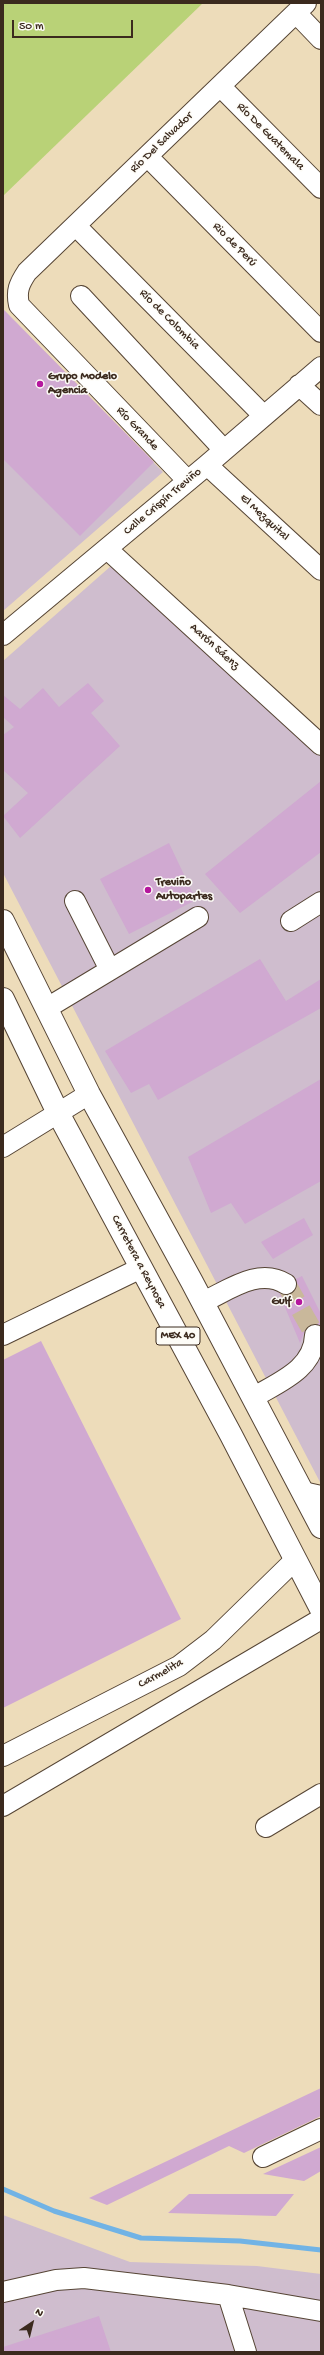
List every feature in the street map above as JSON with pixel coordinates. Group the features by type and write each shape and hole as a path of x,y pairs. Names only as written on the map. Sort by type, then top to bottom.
{"main road":[{"name":"MEX 40","path":"3,921 89,1094 254,1397 312,1494 321,1527"},
{"name":"Carretera a Reynosa","path":"3,999 58,1113 321,1609"}],"street":[{"path":"301,8 321,39"},
{"name":"Río Del Salvador","path":"19,284 27,272 301,8"},
{"name":"Río De Guatemala","path":"220,86 321,188"},
{"name":"Rio de Perú","path":"148,157 321,332"},
{"name":"Río de Colombia","path":"76,226 263,415"},
{"name":"Río Grande","path":"19,284 16,294 19,305 188,481"},
{"path":"81,296 224,450"},
{"name":"Calle Crispín Treviño","path":"3,635 207,465 263,415 321,367"},
{"path":"299,385 321,405"},
{"name":"El Mezquital","path":"207,465 321,570"},
{"name":"Aarón Sáenz","path":"107,549 321,745"},
{"path":"75,901 110,970"},
{"path":"291,921 321,902"},
{"path":"47,1008 198,917"},
{"path":"3,1146 89,1094"},
{"path":"3,1334 141,1268"},
{"path":"203,1302 253,1279 266,1277 277,1279 286,1284"},
{"path":"254,1397 295,1372 308,1360 314,1346 315,1335"},
{"name":"Carmelita","path":"3,1756 179,1666 213,1640 295,1560"},
{"path":"3,1806 321,1619"},
{"path":"266,1827 321,1794"},
{"path":"263,2157 321,2129"},
{"path":"3,2292 56,2280 84,2278 228,2295 321,2311"},
{"path":"228,2295 246,2352"}],"shaded area":[{"name":"Grupo Modelo Agencia","path":"3,309 163,472 3,611"},
{"path":"111,566 321,739 321,1484 3,873 3,661"},
{"path":"3,2215 130,2262 257,2266 321,2274 321,2352 3,2352"}],"green space":[{"path":"3,3 203,3 3,196"}],"building":[{"name":"Grupo Modelo Agencia","path":"3,309 154,462 80,536 3,459"},
{"path":"88,683 104,701 91,713 120,746 20,838 3,816 28,793 3,770 3,735 14,727 3,717 3,695 20,709 43,688 59,707"},
{"path":"321,781 321,852 240,913 205,874"},
{"name":"Treviño Autopartes","path":"169,843 196,900 129,934 100,879"},
{"path":"260,959 286,1001 321,979 321,1008 158,1100 149,1084 131,1093 105,1051"},
{"path":"321,1079 321,1181 245,1224 231,1203 211,1213 188,1157"},
{"path":"304,1218 313,1235 273,1259 261,1242"},
{"name":"Gulf","path":"302,1276 321,1314 321,1325 311,1324 306,1327 300,1343 279,1293 287,1295 293,1293 297,1288 296,1279"},
{"path":"41,1341 181,1619 3,1708 3,1360"},
{"path":"321,2088 321,2116 244,2153 229,2146 107,2205 89,2198"},
{"path":"321,2147 321,2171 304,2181 263,2174"},
{"path":"189,2194 294,2194 276,2216 168,2213"},
{"path":"99,2316 111,2352 3,2352 3,2347"}],"waterway":[{"path":"3,2189 54,2211 141,2238 240,2241 321,2250"}],"tunnel":[{"path":"286,1284 315,1335"}],"place":[{"name":"Grupo Modelo Agencia","path":"40,384"},
{"name":"Treviño Autopartes","path":"148,890"},
{"name":"Gulf","path":"299,1302"}]}
